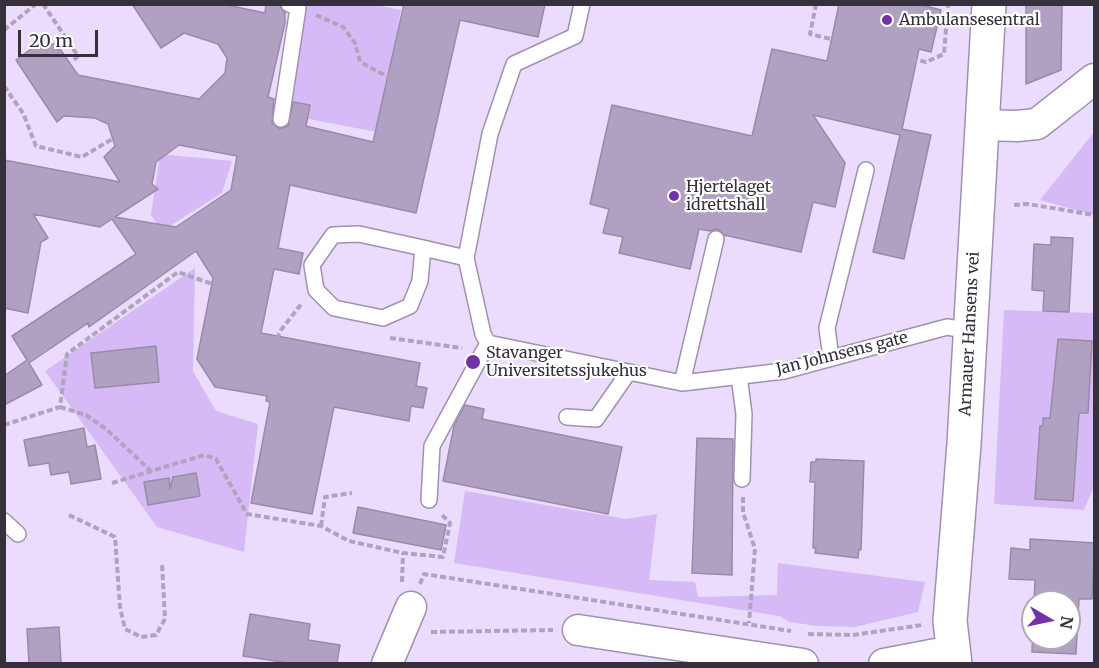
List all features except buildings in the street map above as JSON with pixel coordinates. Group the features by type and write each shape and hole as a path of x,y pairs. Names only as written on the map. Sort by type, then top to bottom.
{"street":[{"name":"Armauer Hansens vei","path":"953,657 950,621 957,551 971,331 989,4"},
{"path":"981,125 1036,124 1095,79"},
{"path":"387,663 406,620"},
{"path":"578,630 665,651 803,663"},
{"path":"884,663 953,657"}],"lane":[{"path":"429,500 432,446 488,344 483,334 466,258 490,134 514,64 574,36 582,4"},
{"path":"281,119 294,6"},
{"path":"831,358 827,328 866,170"},
{"path":"423,248 420,281 410,306 383,318 334,308 316,290 312,265 333,235 359,234 423,248 466,258"},
{"path":"682,383 716,239"},
{"name":"Jan Johnsens gate","path":"488,344 682,383 784,370 947,327 971,331"},
{"path":"567,417 596,419 628,373"},
{"path":"738,376 744,414 742,479"},
{"path":"4,521 18,534"}],"path":[{"path":"4,30 36,4"},
{"path":"43,4 78,56 74,60"},
{"path":"816,4 810,34 926,62 944,54 948,4"},
{"path":"294,6 343,27 355,43 360,62 392,79"},
{"path":"4,86 23,113 36,146 82,157 114,138"},
{"path":"1014,204 1028,204 1095,215"},
{"path":"60,407 67,354 178,272 218,286"},
{"path":"269,355 281,330 304,300"},
{"path":"4,426 60,407 86,415 106,429 152,473"},
{"path":"112,483 152,473 204,455 216,459 247,514 321,526 349,541 403,553 443,556 450,523"},
{"path":"321,526 325,497 352,493"},
{"path":"743,512 755,549 749,623"},
{"path":"69,515 115,537 120,608 125,629 141,636 156,635 165,619 162,564"},
{"path":"400,574 403,553"},
{"path":"578,630 406,620 424,574 749,623 816,636 854,635 928,624"}],"shaded area":[{"path":"306,5 376,5 401,10 377,132 282,114"},
{"path":"1094,132 1094,215 1040,200"},
{"path":"160,154 232,161 222,193 162,231 151,215"},
{"path":"195,268 193,371 216,411 258,424 244,552 157,527 45,371"},
{"path":"1004,310 1094,313 1094,486 1084,510 994,504"},
{"path":"465,491 626,519 657,514 649,580 695,582 698,597 777,595 778,563 925,582 918,612 855,627 817,626 790,622 779,616 454,563"}],"place":[{"name":"Ambulansesentral","path":"887,20"},
{"name":"Hjertelaget idrettshall","path":"674,196"},
{"name":"Stavanger Universitetssjukehus","path":"473,362"}]}
